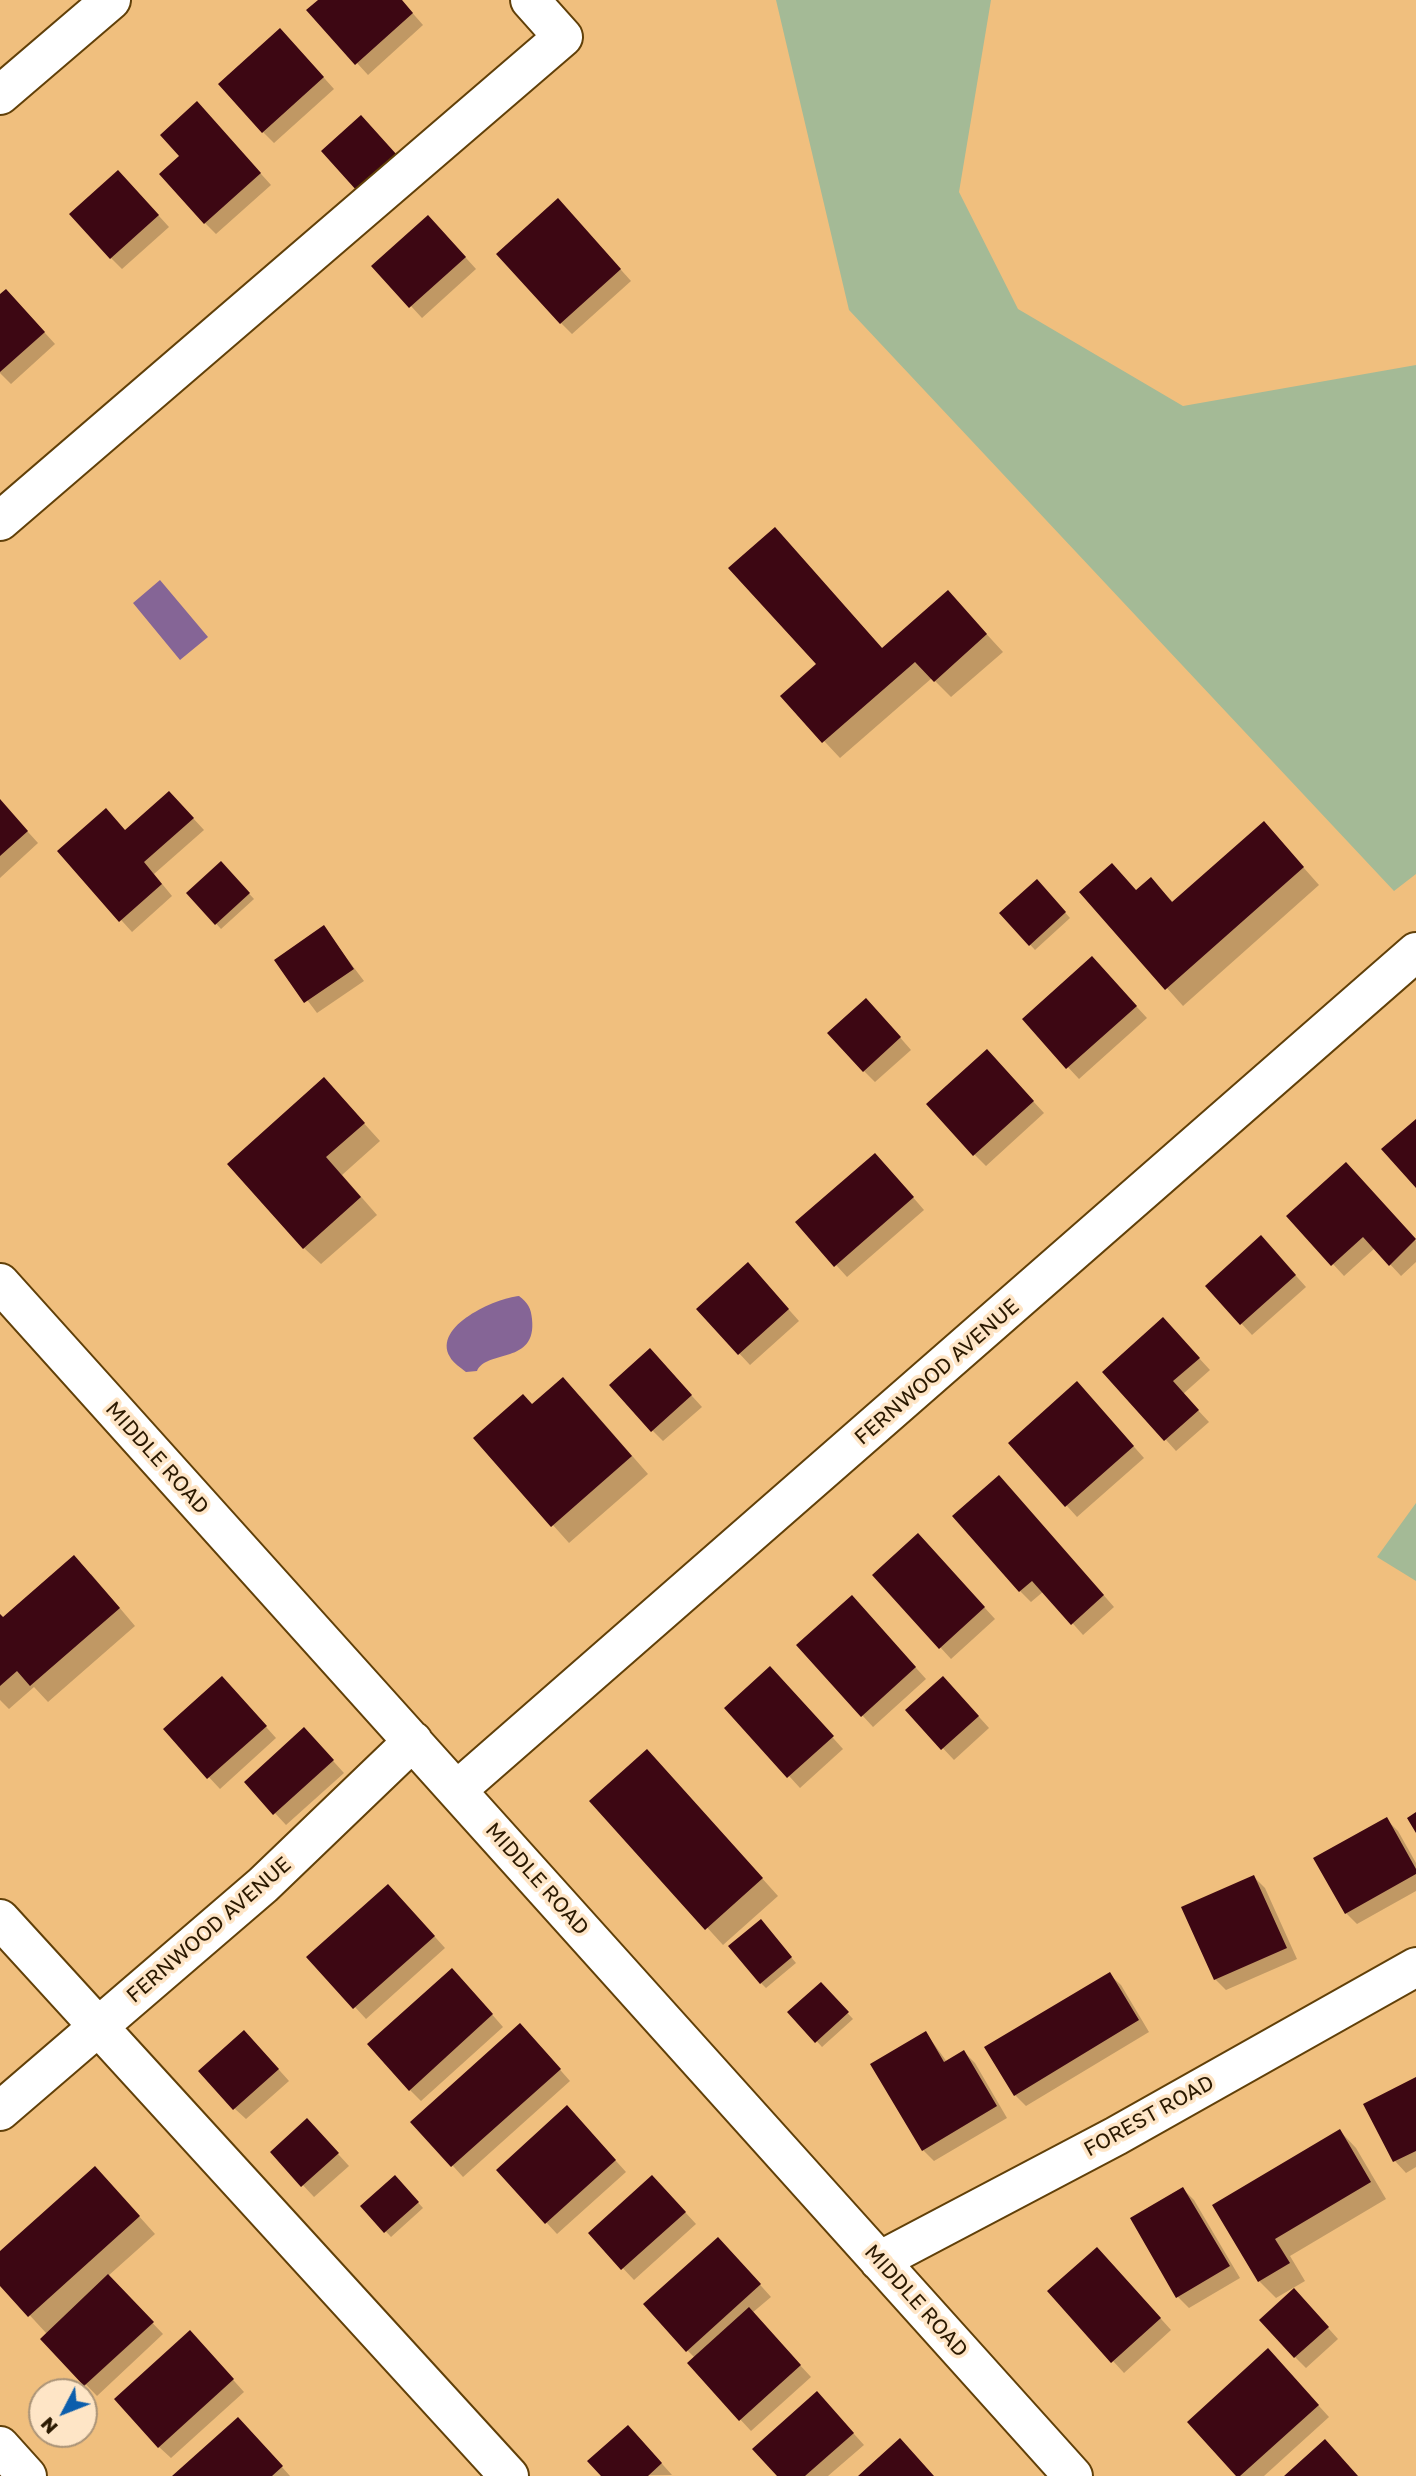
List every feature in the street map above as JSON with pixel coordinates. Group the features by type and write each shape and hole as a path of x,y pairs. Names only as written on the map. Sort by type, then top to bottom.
{"street":[{"path":"0,96 111,0"},
{"path":"0,521 564,37 530,0"},
{"name":"FERNWOOD AVENUE","path":"457,1790 1416,952"},
{"name":"MIDDLE ROAD","path":"0,1283 1073,2476"},
{"name":"FERNWOOD AVENUE","path":"0,2111 263,1885 413,1741"},
{"path":"0,1919 509,2476"},
{"name":"FOREST ROAD","path":"879,2261 1116,2136 1416,1967"},
{"path":"0,2446 27,2476"}],"green space":[{"path":"776,0 991,0 959,192 1018,309 1183,406 1416,365 1416,874 1394,891 849,310"},
{"path":"1416,1503 1416,1581 1377,1557"}],"shaded area":[{"path":"160,580 208,637 180,660 133,603"},
{"path":"519,1296 525,1301 532,1315 531,1334 527,1343 519,1350 482,1364 477,1371 466,1372 455,1363 447,1346 450,1335 458,1325 482,1308"}],"building":[{"path":"318,0 402,0 413,13 355,65 306,10"},
{"path":"280,28 324,77 262,133 218,84"},
{"path":"197,101 261,173 204,224 159,174 179,156 160,135"},
{"path":"361,115 397,155 357,191 321,151"},
{"path":"118,170 159,215 110,259 69,214"},
{"path":"558,198 621,269 560,324 496,254"},
{"path":"428,215 466,257 409,308 371,266"},
{"path":"6,289 45,332 0,372 0,294"},
{"path":"775,527 882,648 948,590 987,634 934,682 915,662 822,743 780,696 816,664 728,568"},
{"path":"169,791 194,818 144,862 162,884 119,922 57,851 106,808 125,830"},
{"path":"0,799 28,831 0,856"},
{"path":"1264,821 1304,867 1165,990 1079,892 1112,863 1136,890 1151,877 1172,902"},
{"path":"221,861 250,893 215,925 186,893"},
{"path":"1037,879 1066,912 1029,946 999,913"},
{"path":"324,925 354,969 304,1003 274,960"},
{"path":"1092,956 1137,1006 1066,1069 1022,1019"},
{"path":"866,998 901,1037 863,1072 827,1033"},
{"path":"987,1049 1034,1101 973,1156 926,1104"},
{"path":"324,1077 365,1123 326,1157 361,1197 303,1249 227,1164"},
{"path":"1416,1119 1416,1188 1381,1149"},
{"path":"875,1153 914,1197 834,1267 795,1222"},
{"path":"1346,1162 1416,1239 1389,1266 1363,1237 1331,1266 1286,1216"},
{"path":"1261,1235 1296,1275 1240,1325 1205,1286"},
{"path":"748,1262 789,1309 738,1355 696,1309"},
{"path":"1163,1317 1200,1358 1173,1381 1199,1410 1164,1441 1102,1372"},
{"path":"650,1348 692,1395 651,1432 609,1385"},
{"path":"563,1377 632,1456 551,1527 473,1438 523,1394 532,1404"},
{"path":"1077,1381 1134,1446 1065,1507 1008,1443"},
{"path":"999,1475 1104,1595 1071,1625 1032,1581 1019,1592 952,1516"},
{"path":"918,1533 985,1607 939,1649 872,1575"},
{"path":"74,1555 120,1608 30,1686 17,1671 0,1686 0,1614 3,1617"},
{"path":"852,1595 916,1667 861,1717 796,1645"},
{"path":"770,1666 834,1736 787,1778 724,1708"},
{"path":"222,1676 267,1726 207,1779 163,1729"},
{"path":"943,1676 979,1716 941,1750 905,1710"},
{"path":"304,1727 334,1760 273,1815 244,1782"},
{"path":"647,1749 763,1878 705,1930 589,1801"},
{"path":"1416,1812 1416,1833 1407,1818"},
{"path":"1387,1817 1416,1869 1416,1874 1345,1914 1313,1858"},
{"path":"1254,1875 1287,1948 1214,1980 1181,1907"},
{"path":"388,1884 435,1936 353,2009 306,1957"},
{"path":"761,1919 792,1957 760,1984 728,1946"},
{"path":"452,1968 493,2014 409,2091 367,2044"},
{"path":"1110,1972 1139,2020 1014,2096 984,2047"},
{"path":"821,1982 849,2012 815,2043 787,2012"},
{"path":"520,2023 561,2069 451,2167 410,2122"},
{"path":"244,2030 279,2069 233,2110 198,2071"},
{"path":"926,2031 944,2062 964,2050 997,2106 922,2151 870,2064"},
{"path":"1416,2077 1416,2151 1393,2162 1363,2104"},
{"path":"567,2105 616,2160 545,2224 496,2170"},
{"path":"307,2118 339,2153 301,2187 270,2152"},
{"path":"1340,2129 1371,2182 1275,2239 1290,2263 1258,2282 1212,2205"},
{"path":"95,2166 140,2216 28,2317 0,2286 0,2251"},
{"path":"395,2175 419,2202 384,2233 360,2206"},
{"path":"652,2175 686,2212 621,2270 588,2233"},
{"path":"1183,2187 1230,2266 1176,2298 1130,2218"},
{"path":"718,2237 761,2284 686,2352 643,2304"},
{"path":"1097,2247 1161,2318 1111,2363 1047,2291"},
{"path":"108,2274 154,2322 93,2378 77,2378 40,2339"},
{"path":"1294,2288 1329,2327 1294,2358 1259,2320"},
{"path":"749,2307 801,2365 739,2421 687,2363"},
{"path":"190,2330 234,2379 158,2448 114,2399"},
{"path":"1268,2348 1319,2405 1240,2476 1236,2476 1187,2422"},
{"path":"817,2391 854,2433 805,2476 777,2476 752,2449"},
{"path":"238,2417 283,2466 272,2476 172,2476"},
{"path":"628,2425 662,2463 648,2476 601,2476 587,2461"},
{"path":"900,2438 934,2476 858,2476"},
{"path":"1325,2439 1358,2476 1284,2476"}]}
